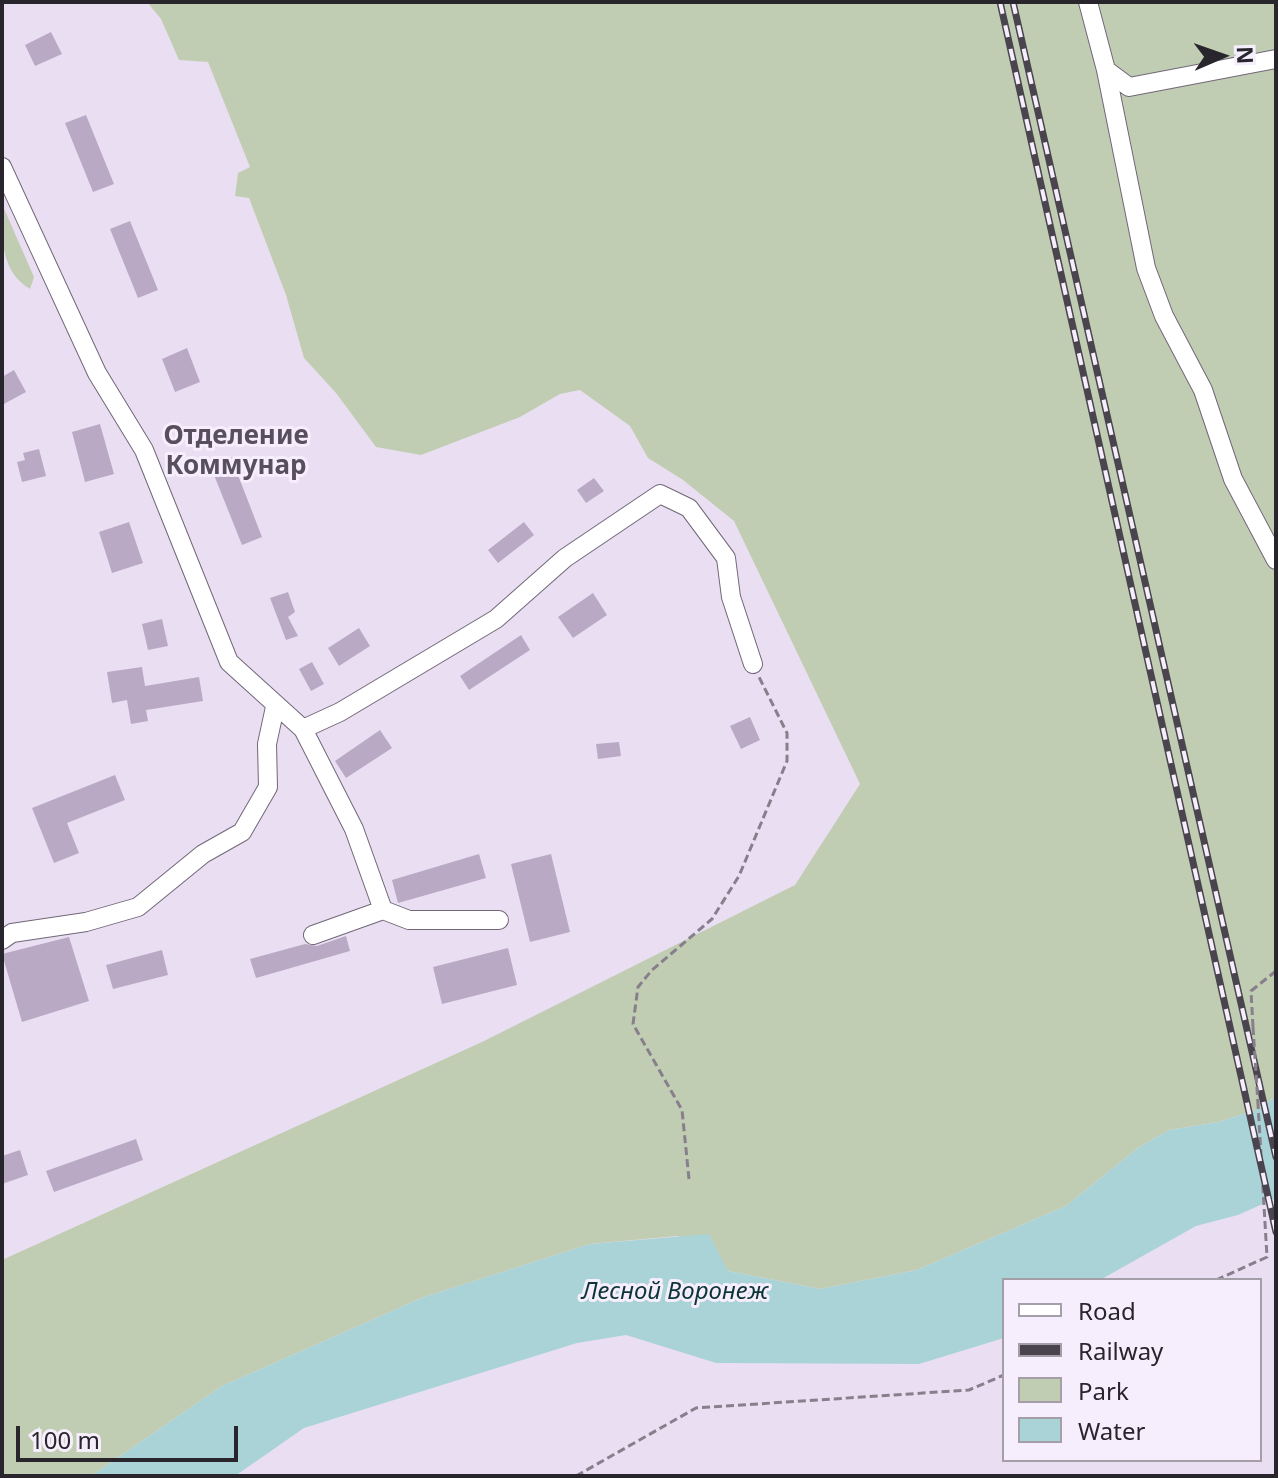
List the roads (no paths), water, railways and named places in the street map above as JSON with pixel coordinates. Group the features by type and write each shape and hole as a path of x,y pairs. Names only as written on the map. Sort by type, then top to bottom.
{"street":[{"path":"1088,2 1106,70 1146,268 1164,316 1203,390 1233,479 1276,560"},
{"path":"1106,70 1129,87 1276,59"},
{"path":"2,167 97,373 144,450 229,662 275,707 303,729 354,829 383,910"},
{"path":"303,729 340,712 496,619 565,558 660,494 689,508 726,558 731,597 753,664"},
{"path":"2,940 12,933 86,922 138,907 203,854 242,832 268,787 267,744 275,707"},
{"path":"313,935 383,910 409,920 499,920"}],"water":[{"name":"Лесной Воронеж","path":"1276,1096 1276,1198 1238,1215 1196,1226 1104,1278 1002,1278 1002,1339 919,1364 716,1363 626,1335 577,1343 304,1428 235,1476 91,1476 222,1386 424,1297 590,1244 709,1234 728,1271 820,1289 917,1270 1066,1206 1138,1148 1169,1130 1219,1122 1259,1109"}],"railway":[{"path":"1000,2 1276,1232"},
{"path":"1013,2 1276,1157"}],"district":[{"name":"Отделение Коммунар","path":"236,452"}]}
